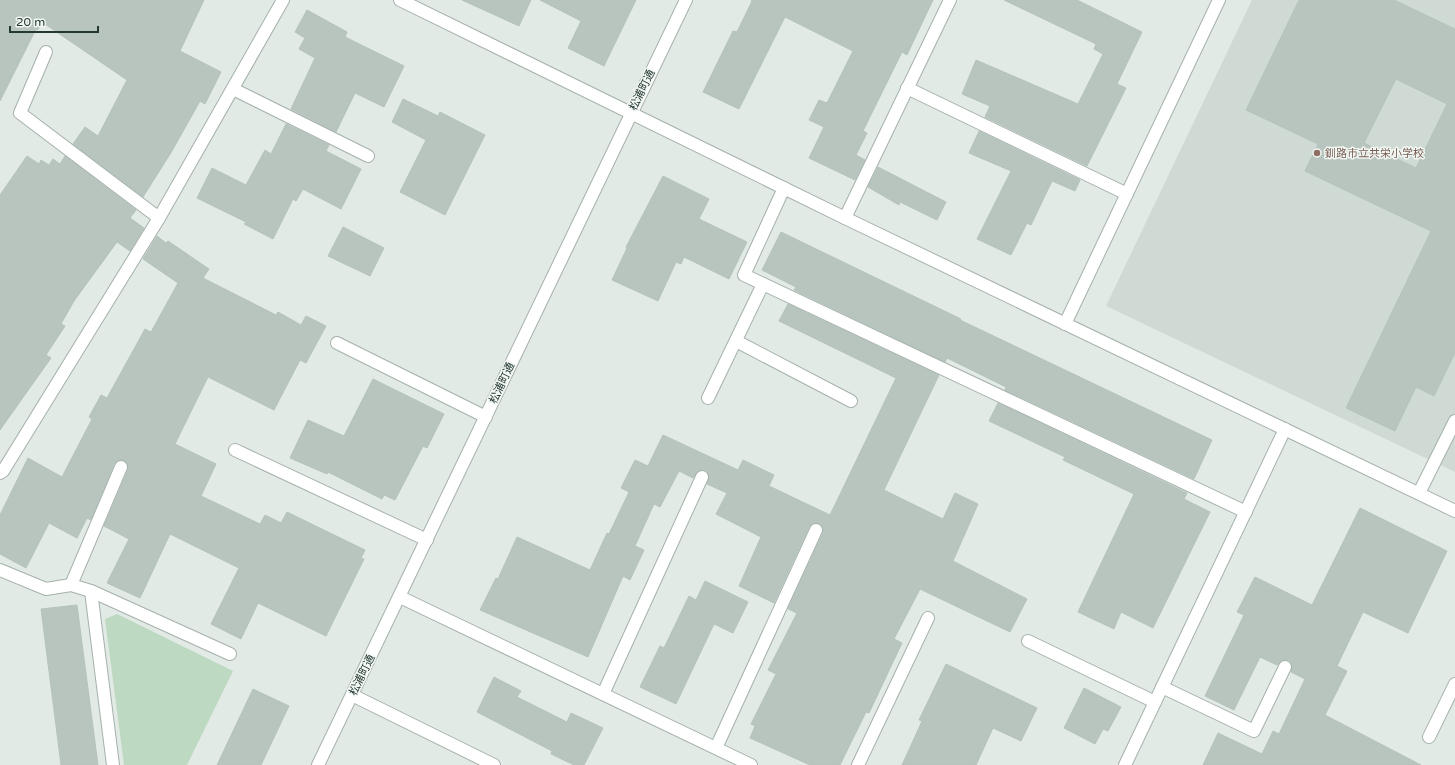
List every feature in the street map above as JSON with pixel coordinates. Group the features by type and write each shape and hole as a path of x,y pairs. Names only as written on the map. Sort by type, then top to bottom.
{"street":[{"path":"0,474 158,218 283,0"},
{"name":"松浦町通","path":"318,765 686,0"},
{"path":"845,218 950,0"},
{"path":"1065,324 1219,0"},
{"path":"406,1 631,114 1455,511"},
{"path":"46,52 20,113 158,218"},
{"path":"907,88 1127,194"},
{"path":"232,89 368,156"},
{"path":"784,188 744,275 1246,512"},
{"path":"708,398 762,284"},
{"path":"736,341 851,401"},
{"path":"337,343 486,416"},
{"path":"1419,494 1455,421"},
{"path":"1125,765 1285,429"},
{"path":"235,450 427,540"},
{"path":"71,585 121,467"},
{"path":"603,694 702,477"},
{"path":"716,748 816,530"},
{"path":"0,570 46,589 71,585 91,591 230,654"},
{"path":"91,591 113,765"},
{"path":"400,597 751,765"},
{"path":"858,765 928,618"},
{"path":"1028,641 1155,702"},
{"path":"1162,687 1254,731 1284,666"},
{"path":"1429,737 1455,684"},
{"path":"352,695 494,765"}],"shaded area":[{"name":"釧路市立共栄小学校","path":"1252,0 1455,0 1455,472 1106,306"}],"green space":[{"path":"117,614 233,671 187,765 124,765 105,619"}],"building":[{"path":"0,0 204,0 180,51 221,72 205,104 200,101 172,151 143,197 73,144 85,127 98,136 127,80 42,22 38,30 36,29 0,101"},
{"path":"462,0 531,0 519,26"},
{"path":"540,0 636,0 604,66 568,48 581,21"},
{"path":"751,0 933,0 907,55 902,52 863,131 867,133 856,155 865,160 855,180 809,158 824,127 809,120 819,100 827,103 853,51 785,17 739,109 703,92 733,31 737,32 752,1"},
{"path":"1004,0 1077,0 1142,32 1117,84 1126,88 1087,166 985,117 990,106 962,94 976,60 1078,104 1103,54 1094,49 1096,44"},
{"path":"1299,0 1394,0 1455,29 1455,353 1434,396 1416,387 1395,431 1346,408 1431,231 1305,171 1318,144 1246,110","holes":["1396,79 1447,104 1416,168 1364,143"]},
{"path":"307,10 347,32 345,37 404,66 384,107 355,93 336,132 291,109 315,58 299,49 305,38 295,32"},
{"path":"403,99 438,116 440,112 485,135 445,215 400,192 426,140 392,122"},
{"path":"286,124 329,145 326,151 361,169 341,209 303,189 296,201 293,199 273,239 244,224 246,222 197,198 212,168 246,185 265,150 271,154"},
{"path":"979,131 1080,180 1075,191 1052,181 1031,225 1027,223 1011,255 977,239 1011,171 969,153"},
{"path":"27,156 39,164 41,160 49,165 53,159 60,164 65,156 136,210 130,218 144,228 130,251 117,242 74,301 61,324 65,326 46,355 51,358 0,430 0,195"},
{"path":"878,167 946,202 937,220 900,202 899,205 868,187"},
{"path":"663,176 709,199 699,219 747,242 729,279 684,257 681,264 676,262 658,301 612,280 627,248 626,247"},
{"path":"343,227 384,248 370,276 328,256"},
{"path":"781,232 961,319 960,320 1212,440 1194,479 1005,390 1006,387 947,358 945,362 794,290 796,287 762,270"},
{"path":"157,236 166,243 168,241 209,269 203,278 276,315 278,312 301,325 306,316 326,326 306,363 300,360 274,410 208,377 175,444 216,464 201,496 260,524 265,515 281,523 287,512 365,550 361,558 364,559 326,636 258,603 241,639 211,624 239,568 170,534 140,598 107,583 129,539 104,526 128,470 127,463 124,460 117,461 114,464 91,520 87,518 77,538 49,523 26,568 0,554 0,515 28,458 62,477 92,419 89,417 101,395 107,398 145,329 151,332 178,283 143,259"},
{"path":"788,304 939,375 884,490 943,519 955,493 978,504 953,561 1027,599 1010,632 920,589 894,639 902,643 869,713 866,712 840,765 810,765 750,738 755,726 751,724 776,674 768,670 797,613 788,609 823,533 822,526 816,523 809,527 774,603 739,586 761,537 716,514 727,493 707,484 709,476 705,470 698,471 693,478 679,471 660,507 654,504 635,546 644,550 630,580 623,576 588,657 480,610 496,578 498,579 517,537 590,570 607,533 609,534 629,492 621,488 635,460 648,466 663,435 738,470 743,460 774,475 769,486 830,515 896,378 779,321"},
{"path":"373,379 444,414 427,448 423,446 395,500 384,495 382,499 328,472 327,474 290,458 308,420 344,436"},
{"path":"998,403 1187,493 1184,499 1210,512 1153,628 1121,612 1114,629 1078,612 1134,494 1063,460 1065,457 989,421"},
{"path":"1360,508 1447,551 1408,633 1363,612 1337,666 1347,671 1325,715 1421,765 1203,765 1218,733 1262,754 1273,731 1279,734 1305,679 1291,672 1292,666 1289,660 1281,661 1277,665 1260,657 1234,710 1205,696 1244,615 1237,612 1255,577 1312,605"},
{"path":"705,581 748,602 733,633 714,624 676,704 640,687 660,646 664,648 689,596 696,600"},
{"path":"77,605 98,765 61,765 41,609"},
{"path":"946,664 1037,708 1021,741 993,728 976,765 902,765 922,721 919,720"},
{"path":"494,677 521,691 517,697 567,722 571,713 603,728 584,765 574,765 551,754 552,751 477,712"},
{"path":"1084,688 1121,707 1108,731 1103,729 1095,744 1064,728"},
{"path":"253,689 289,706 261,765 217,765"}],"place":[{"name":"釧路市立共栄小学校","path":"1317,153"}]}
